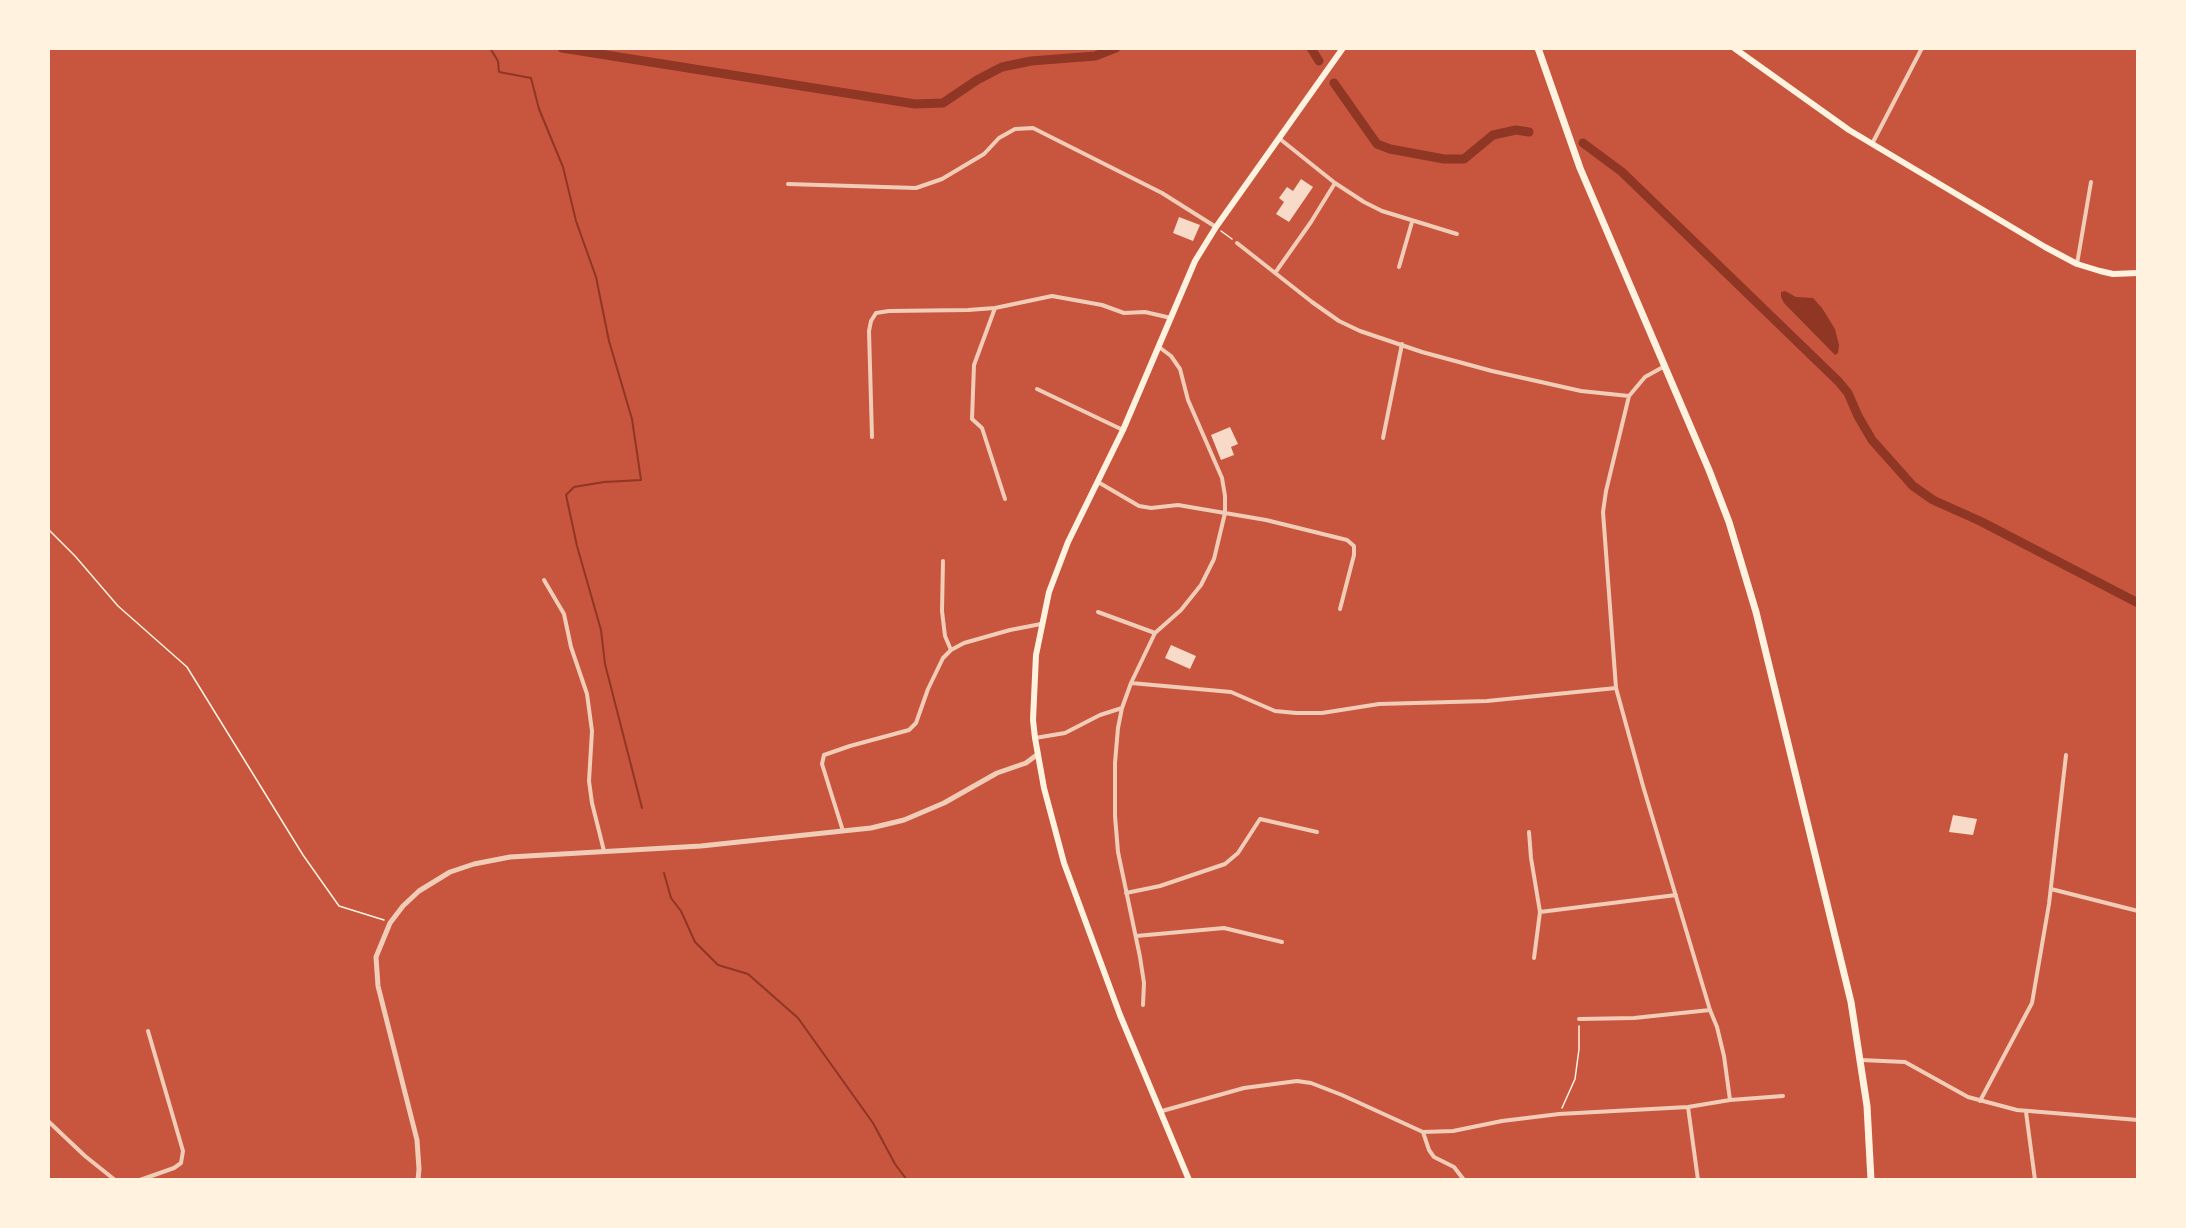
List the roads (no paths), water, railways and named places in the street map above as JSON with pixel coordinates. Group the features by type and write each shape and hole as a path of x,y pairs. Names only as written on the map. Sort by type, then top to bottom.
{"highway":[{"path":"1538,48 1580,168 1663,367 1709,470 1729,522 1756,612 1853,1013 1866,1106 1871,1180"}],"main road":[{"path":"1189,1180 1120,1015 1065,862 1044,788 1033,720 1034,679 1041,624 1049,592 1068,542 1123,430 1196,261 1216,227 1343,48"},
{"path":"1734,48 1849,130 2044,248 2077,264 2113,274 2138,273"}],"street":[{"path":"1872,144 1922,48"},
{"path":"788,184 916,189 942,179 984,154 999,138 1015,129 1033,128 1161,193 1216,227"},
{"path":"1280,139 1335,183 1382,212 1456,234"},
{"path":"2077,264 2091,182"},
{"path":"1275,273 1335,183"},
{"path":"1399,267 1412,222"},
{"path":"1237,243 1339,321 1360,331 1492,371 1581,391 1629,396"},
{"path":"872,437 869,331 876,313 899,310 995,308 1052,296 1102,304 1124,313 1145,312 1171,318"},
{"path":"995,308 974,365 972,419 982,428 1005,499"},
{"path":"1383,438 1402,344"},
{"path":"1143,1005 1143,983 1136,936 1118,852 1115,816 1114,763 1122,708 1131,683 1155,633 1181,610 1201,585 1214,559 1225,513 1222,478 1188,400 1180,369 1171,356 1159,347"},
{"path":"1663,367 1645,377 1629,396 1606,491 1603,512 1616,688 1710,1010 1717,1027 1724,1056 1730,1100"},
{"path":"1038,389 1123,430"},
{"path":"1098,482 1139,506 1151,508 1178,506 1225,513 1266,520 1347,540 1354,546 1354,555 1340,609"},
{"path":"943,561 942,610 945,636 951,650"},
{"path":"544,580 564,614 571,647 587,694 592,731 589,781 603,851"},
{"path":"1098,612 1155,633"},
{"path":"843,831 822,764 824,755 909,730 916,723 928,689 943,658 951,650 1010,630 1041,624"},
{"path":"1131,683 1231,692 1275,711 1296,713 1322,713 1379,704 1487,701 1616,688"},
{"path":"1035,738 1065,734 1100,715 1122,708"},
{"path":"418,1180 417,1140 378,986 376,957 390,923 419,891 450,872 466,866 510,857 701,846 871,828 904,820 944,803 998,773 1026,763 1038,754"},
{"path":"1980,1101 2032,1003 2051,889 2066,755"},
{"path":"1126,893 1160,886 1225,864 1238,853 1260,819 1317,832"},
{"path":"1529,832 1540,912 1534,958"},
{"path":"2051,889 2138,910"},
{"path":"1540,912 1676,895"},
{"path":"1136,936 1224,928 1282,942"},
{"path":"1579,1019 1634,1018 1710,1010"},
{"path":"140,1180 174,1168 181,1163 183,1151 148,1031"},
{"path":"1861,1060 1905,1062 1980,1101 2026,1112 2138,1120"},
{"path":"1162,1111 1244,1088 1298,1081 1311,1083 1342,1095 1423,1132 1453,1131 1502,1121 1558,1114 1688,1107 1730,1100 1784,1096"},
{"path":"1688,1107 1698,1180"},
{"path":"2026,1112 2035,1180"},
{"path":"48,1121 85,1156 115,1180"},
{"path":"1423,1132 1434,1157 1454,1167 1464,1180"}],"waterway":[{"path":"490,48 498,61 499,72 531,78 539,109 563,167 576,221 596,277 609,341 632,419 641,480 604,482 574,487 566,495 577,546 601,630 605,664 642,808"},
{"path":"562,48 915,104 943,103 977,80 1002,67 1031,61 1095,56 1116,48"},
{"path":"1311,48 1319,61"},
{"path":"1334,83 1377,144 1390,149 1444,159 1464,159 1493,135 1516,130 1529,132"},
{"path":"1583,143 1622,172 1839,382 1848,393 1872,440 1913,486 1933,500 1980,521 2138,603"},
{"path":"664,873 671,898 681,911 695,942 718,965 748,974 798,1018 873,1123 895,1164 907,1180"}]}
